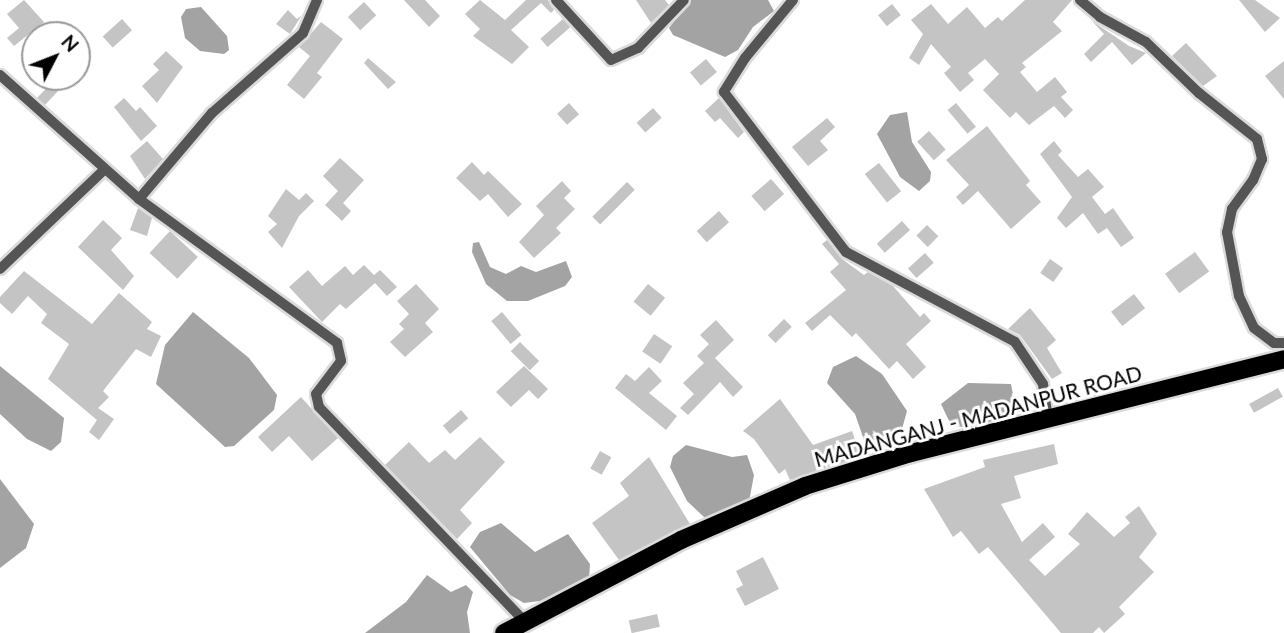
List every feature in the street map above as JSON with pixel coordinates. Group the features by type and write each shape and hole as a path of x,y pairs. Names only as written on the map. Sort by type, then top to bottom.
{"main road":[{"name":"MADANGANJ - MADANPUR ROAD","path":"504,633 681,540 805,486 911,453 1284,359"}],"street":[{"path":"139,199 212,113 303,33 317,0"},
{"path":"556,0 611,60 638,48 684,0"},
{"path":"793,0 745,58 724,92 846,252 1015,342 1043,384 1048,420"},
{"path":"1080,0 1146,42 1199,93 1257,139 1262,159 1232,209 1227,232 1239,296 1254,328 1274,343 1284,343"},
{"path":"0,75 139,199 337,343 341,360 316,394 319,407 524,621"},
{"path":"0,269 104,170"}],"shaded area":[{"path":"690,0 768,0 774,11 753,27 738,50 725,57 673,35 669,28"},
{"path":"201,7 227,36 229,50 224,54 200,51 185,38 181,17 186,9"},
{"path":"907,112 912,142 931,172 930,181 919,191 900,177 877,134 890,115"},
{"path":"479,242 490,267 506,274 521,266 536,272 566,261 572,277 565,286 528,301 507,301 486,284 472,252 473,243"},
{"path":"193,312 249,358 277,395 274,410 234,446 225,447 156,384 165,345"},
{"path":"856,356 882,374 907,411 902,429 876,444 864,440 855,414 827,383 833,367"},
{"path":"0,366 64,418 61,442 51,451 27,439 0,414"},
{"path":"968,383 1011,384 1014,400 1007,422 986,431 951,425 941,404"},
{"path":"686,445 732,457 747,455 754,475 748,507 722,519 704,517 687,501 670,467 673,456"},
{"path":"0,479 34,524 26,548 0,568"},
{"path":"501,523 535,552 568,534 590,564 589,579 540,601 524,603 510,595 470,547 480,532"},
{"path":"427,575 451,592 466,585 473,592 467,612 470,633 365,633 406,602"}],"building":[{"path":"24,0 43,21 21,21 21,40 14,46 7,38 19,28 7,14"},
{"path":"404,0 425,0 440,16 429,27"},
{"path":"480,0 505,20 526,0 548,0 554,10 551,13 541,3 511,30 529,47 512,64 473,36 480,29 465,14"},
{"path":"636,0 665,0 669,5 651,23"},
{"path":"1025,0 1072,0 1053,22 1062,31 1022,63 1026,67 1020,72 1037,92 1055,77 1067,92 1061,97 1073,110 1065,118 1054,106 1029,125 1016,112 1010,118 983,90 999,74 985,59 968,73 974,80 960,92 944,73 951,67 931,44 919,65 909,58 923,34 911,20 931,4 948,24 967,7 985,28 998,17 1002,21"},
{"path":"1239,0 1255,0 1280,18 1265,32"},
{"path":"364,2 376,15 360,30 348,17"},
{"path":"892,4 901,15 887,26 878,15"},
{"path":"288,10 297,19 302,15 290,34 276,24"},
{"path":"122,19 132,30 113,48 103,36"},
{"path":"563,19 570,27 548,47 540,39"},
{"path":"1092,21 1129,46 1146,53 1132,65 1112,42 1091,62 1084,54 1104,34"},
{"path":"321,22 343,39 317,73 322,77 304,99 287,85 310,56 299,47"},
{"path":"1186,43 1217,76 1203,86 1172,56"},
{"path":"166,51 183,67 157,103 142,86 159,70 153,64"},
{"path":"368,58 396,82 388,89 364,63"},
{"path":"706,59 717,72 701,86 690,72"},
{"path":"1284,61 1284,99 1265,76"},
{"path":"44,91 58,91 45,105 37,98"},
{"path":"124,98 136,111 140,107 157,126 141,141 114,107"},
{"path":"719,98 744,132 738,138 720,118 715,122 705,111"},
{"path":"569,103 579,114 567,125 557,114"},
{"path":"956,103 976,127 967,134 948,110"},
{"path":"653,108 662,118 645,132 637,123"},
{"path":"827,118 835,127 820,141 828,150 808,166 792,147"},
{"path":"987,126 1030,181 1026,185 1041,202 1011,229 978,191 963,205 956,197 969,185 946,160"},
{"path":"929,131 946,150 934,160 917,142"},
{"path":"147,141 163,159 145,179 130,156"},
{"path":"1054,141 1062,151 1058,155 1078,177 1088,169 1104,187 1092,197 1105,214 1113,208 1134,238 1121,247 1107,228 1098,234 1083,213 1066,228 1057,218 1072,197 1040,154"},
{"path":"340,158 364,180 343,203 351,211 342,221 325,205 338,191 323,176"},
{"path":"472,162 484,175 488,171 522,204 508,217 488,194 480,201 456,178"},
{"path":"879,163 901,191 887,202 865,174"},
{"path":"771,179 784,194 764,211 751,196"},
{"path":"562,181 571,191 564,198 575,209 556,228 561,233 534,258 519,242 544,215 536,206"},
{"path":"627,182 635,190 600,224 592,217"},
{"path":"286,189 299,200 306,193 314,201 299,216 282,248 268,232 277,224 268,216"},
{"path":"138,208 152,218 147,236 130,230"},
{"path":"719,211 729,222 707,242 697,231"},
{"path":"103,220 122,238 111,250 134,276 123,290 78,247"},
{"path":"902,221 910,230 885,253 877,244"},
{"path":"927,225 938,236 928,247 916,236"},
{"path":"170,231 198,257 177,279 150,253"},
{"path":"827,240 842,259 864,275 868,272 893,286 920,317 924,313 931,321 906,344 926,367 913,379 897,361 889,369 856,333 852,337 830,315 812,331 805,323 846,290 830,272 839,264 822,244"},
{"path":"1195,252 1209,271 1179,293 1165,274"},
{"path":"925,253 934,263 917,278 908,268"},
{"path":"1050,259 1063,268 1053,282 1040,273"},
{"path":"364,265 374,275 380,270 397,287 387,296 375,283 346,309 340,304 322,322 289,287 308,270 322,286 345,266 353,275"},
{"path":"24,271 92,324 119,293 152,322 147,329 161,336 151,357 136,349 103,391 109,397 98,408 114,419 99,440 89,432 97,420 48,379 69,344 41,323 47,314 28,296 12,314 0,303 0,297"},
{"path":"416,284 439,309 425,323 433,332 405,357 390,342 404,329 399,324 409,314 397,301"},
{"path":"648,284 665,298 651,316 634,302"},
{"path":"1134,294 1145,308 1122,326 1111,312"},
{"path":"1030,308 1056,340 1047,348 1062,373 1052,379 1020,335 1008,329"},
{"path":"502,312 521,335 511,344 491,321"},
{"path":"784,319 792,327 776,343 768,335"},
{"path":"716,320 734,340 715,358 743,387 733,397 720,382 688,415 680,408 694,394 683,383 704,363 697,356 709,344 700,335"},
{"path":"654,334 672,346 660,364 642,351"},
{"path":"520,342 539,361 530,370 511,351"},
{"path":"524,366 548,389 538,399 529,390 511,407 496,392"},
{"path":"649,367 662,381 649,393 677,416 666,430 615,388 626,374 635,381"},
{"path":"1278,388 1283,397 1254,413 1249,404"},
{"path":"301,397 338,438 312,461 289,436 272,452 258,437"},
{"path":"780,399 813,445 852,431 861,457 790,480 785,469 779,474 754,439 743,431"},
{"path":"461,410 468,418 450,434 443,426"},
{"path":"480,437 505,462 460,510 472,523 457,539 385,465 409,442 429,463 445,450 455,460"},
{"path":"1054,444 1058,464 1014,476 1021,498 1001,504 1022,542 1043,523 1055,537 1029,560 1045,576 1080,544 1068,534 1087,512 1114,537 1130,523 1125,517 1139,506 1157,534 1139,557 1154,572 1119,607 1125,614 1104,633 1099,627 1093,633 1061,633 988,547 979,554 961,531 953,537 924,489 985,467 983,460"},
{"path":"600,451 611,457 602,475 590,468"},
{"path":"649,457 690,524 619,560 592,523 629,496 620,483"},
{"path":"763,557 779,589 745,606 736,589 743,585 736,571"},
{"path":"657,614 660,627 632,633 629,621"}]}
